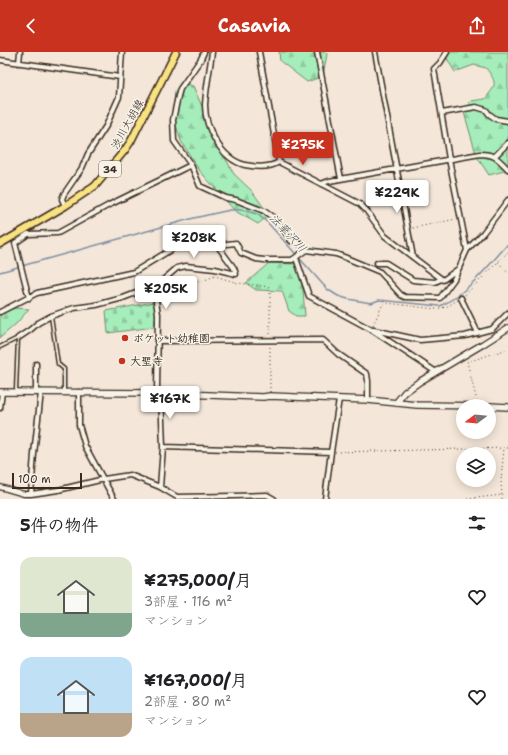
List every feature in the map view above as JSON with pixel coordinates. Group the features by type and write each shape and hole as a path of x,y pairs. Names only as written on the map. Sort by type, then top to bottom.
{"main road":[{"name":"渋川大胡線","path":"0,244 27,232 95,186 126,150 176,52"}],"street":[{"path":"19,63 20,52"},
{"path":"65,206 62,198 82,168 88,154 106,126 119,97 122,52"},
{"path":"204,52 201,59 180,89 173,120 174,141 191,166 200,186 226,198 236,200 264,211 274,218 291,241 299,243 306,250 340,255 380,272 401,295 406,297 440,298 454,279 467,250 508,200"},
{"path":"212,52 206,113 210,129 216,142 223,152 239,163 265,166 279,162"},
{"path":"259,52 279,162"},
{"path":"317,52 341,179"},
{"path":"375,52 413,257"},
{"path":"445,53 440,63 434,69 449,159 467,250"},
{"path":"0,60 120,77"},
{"path":"442,113 476,107 486,110 496,119 508,121"},
{"path":"495,156 508,143"},
{"path":"321,184 341,179 480,154 495,156 508,169"},
{"path":"279,162 360,204 385,236 441,279"},
{"path":"29,298 15,243 27,232 58,233 66,230 109,205 191,166"},
{"path":"0,312 37,293 134,272 177,246 236,243 241,253 256,259 269,260 292,260 306,250"},
{"path":"18,338 50,316 74,308 96,305 123,298 154,286 177,268 186,266 215,269 236,274 234,268 217,245"},
{"path":"296,258 309,296 372,330 436,372"},
{"path":"377,263 386,263 413,280 435,282 441,279 443,280 460,267"},
{"path":"160,488 163,447 159,393 157,341 158,314 156,300 163,289 162,280"},
{"path":"460,298 478,333"},
{"path":"372,330 420,340 465,336 492,329 508,313"},
{"path":"396,403 405,392 508,328"},
{"path":"157,341 323,340 338,354 367,374 368,400"},
{"path":"31,494 38,392 36,364"},
{"path":"0,408 1,392 159,393 270,396 368,400 418,406 456,406"},
{"path":"79,392 79,426 85,446 114,499"},
{"path":"325,499 339,399"},
{"path":"496,406 508,407"},
{"path":"163,447 331,452"},
{"path":"0,487 24,494 31,494 130,475 177,497 233,498 267,495 274,499"}],"lane":[{"path":"50,316 58,364 64,369 64,392"},
{"path":"0,347 18,338 16,392"}],"path":[{"path":"408,229 460,218"},
{"path":"498,262 508,273"},
{"path":"163,289 202,281 215,276 238,283 270,287 270,396"},
{"path":"477,399 467,362 508,349"},
{"path":"502,499 501,480 504,448"},
{"path":"331,452 508,448"},
{"path":"467,499 502,495"}],"green space":[{"path":"279,52 326,52 327,54 323,76 307,82 280,61"},
{"path":"443,52 508,52 508,170 489,175 477,157 463,109 471,101 485,99 493,87 494,81 486,68 474,65 455,72"},
{"path":"181,82 193,86 224,156 234,174 252,191 269,215 258,224 235,211 199,170 181,141 173,116 175,91"},
{"path":"269,263 297,264 303,290 305,316 296,316 289,311 282,291 256,290 246,283"},
{"path":"154,302 156,315 154,327 108,333 106,311"},
{"path":"15,308 29,309 17,323 0,338 0,313"}],"waterway":[{"name":"法華沢川","path":"0,272 194,218 230,210 242,210 257,214 268,223 327,289 338,296 371,303 379,300 440,306 459,295 468,287 508,244"}],"place":[{"name":"ポケット幼稚園","path":"125,338"},
{"name":"大聖寺","path":"122,361"}]}
